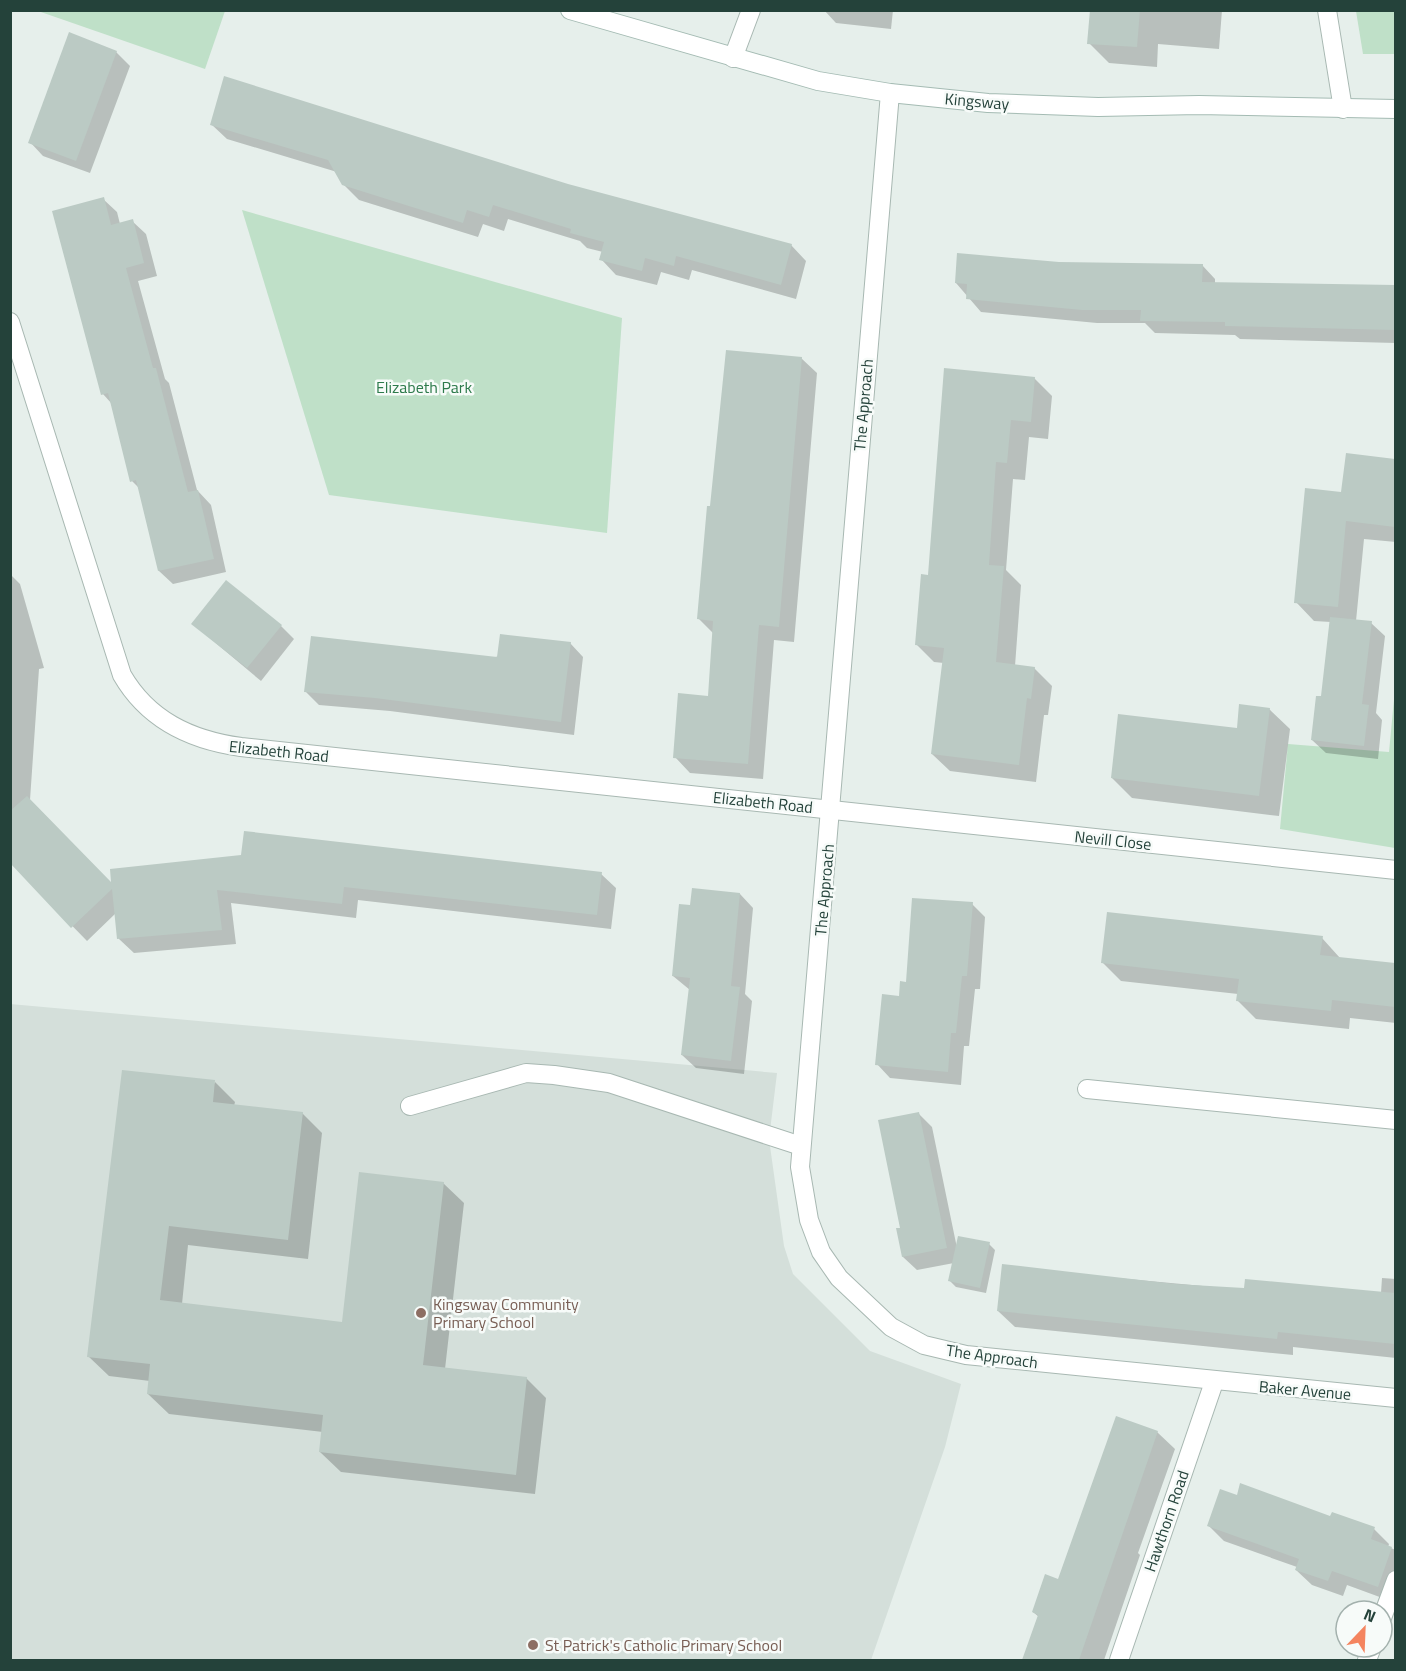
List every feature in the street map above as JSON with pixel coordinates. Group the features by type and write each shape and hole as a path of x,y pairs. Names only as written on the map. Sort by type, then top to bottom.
{"street":[{"name":"Kingsway","path":"570,10 818,81 890,93 988,103 1098,107 1199,105 1395,109"},
{"path":"733,58 751,10"},
{"path":"1327,10 1343,109"},
{"name":"The Approach","path":"890,93 801,1146 802,1188 809,1220 821,1252 854,1294 891,1327 924,1345 966,1355 1214,1382"},
{"name":"Elizabeth Road","path":"10,322 122,675 144,706 162,720 214,743 241,747 830,809"},
{"name":"Nevill Close","path":"830,809 1395,870"},
{"path":"410,1106 526,1073 554,1075 609,1083 801,1146"},
{"path":"1087,1089 1395,1120"},
{"name":"Baker Avenue","path":"1214,1382 1395,1398"},
{"name":"Hawthorn Road","path":"1119,1660 1214,1382"},
{"path":"1388,1599 1395,1580"}],"shaded area":[{"name":"Kingsway Community Primary School","path":"10,1004 777,1073 769,1139 784,1246 793,1274 870,1351 961,1384 945,1447 871,1660 11,1660"}],"green space":[{"path":"225,10 205,69 38,11"},
{"path":"1356,11 1395,11 1395,54 1363,54"},
{"name":"Elizabeth Park","path":"242,210 622,318 607,533 329,495"},
{"path":"1395,689 1395,848 1280,829 1288,744 1389,752"}],"building":[{"path":"1090,10 1140,10 1137,47 1087,44"},
{"path":"69,32 117,51 76,161 28,143"},
{"path":"224,76 568,184 792,244 781,285 676,256 674,266 645,258 642,271 599,260 604,242 570,233 571,229 493,205 489,217 467,210 463,223 342,185 328,160 210,125"},
{"path":"104,197 111,225 133,219 144,263 126,268 153,368 156,368 188,492 198,490 214,559 158,571 136,480 130,482 108,393 101,395 52,211"},
{"path":"957,253 1059,262 1203,264 1202,282 1395,285 1395,330 1225,326 1225,322 1140,321 1141,310 1082,310 966,299 967,284 955,283"},
{"path":"726,350 802,357 779,627 759,625 748,764 673,758 678,693 708,696 713,621 697,619 707,506 710,506"},
{"path":"944,368 1035,377 1031,422 1011,420 1007,463 996,462 989,565 1004,566 996,662 1035,667 1031,699 1027,698 1019,765 931,754 944,648 915,645 921,574 928,575"},
{"path":"1346,453 1395,459 1395,527 1346,521 1338,607 1294,603 1305,488 1341,492"},
{"path":"226,580 282,625 247,668 191,624"},
{"path":"1330,617 1372,621 1362,704 1369,705 1364,746 1311,740 1316,696 1321,696"},
{"path":"500,634 571,642 561,722 375,698 304,692 311,636 497,657"},
{"path":"1239,704 1270,708 1259,796 1111,778 1118,714 1237,728"},
{"path":"27,796 111,882 110,869 241,855 244,831 602,872 597,915 344,887 342,904 217,890 222,930 117,939 112,889 71,928 10,863 10,811"},
{"path":"692,888 740,893 731,986 740,987 731,1061 681,1055 690,978 672,976 679,904 690,905"},
{"path":"912,898 973,902 967,976 962,976 956,1033 951,1033 948,1072 875,1065 882,994 899,996 900,981 906,982"},
{"path":"1107,912 1323,936 1320,955 1395,963 1395,1007 1332,1000 1331,1011 1236,1001 1239,979 1101,963"},
{"path":"122,1070 215,1080 213,1102 303,1112 288,1240 169,1226 160,1300 342,1322 359,1172 444,1182 423,1365 527,1377 516,1475 319,1452 323,1415 147,1394 150,1364 87,1357"},
{"path":"919,1112 947,1248 902,1257 896,1228 900,1228 878,1120"},
{"path":"958,1236 990,1242 980,1288 948,1281"},
{"path":"1002,1264 1175,1284 1244,1288 1245,1279 1395,1293 1395,1344 1278,1332 1277,1339 997,1311"},
{"path":"1116,1416 1158,1431 1079,1660 1022,1660 1038,1615 1032,1612 1045,1574 1058,1579"},
{"path":"1240,1483 1330,1516 1332,1512 1375,1527 1371,1539 1392,1547 1378,1587 1332,1571 1328,1581 1295,1570 1299,1559 1207,1526 1220,1489 1237,1495"}],"place":[{"name":"Kingsway Community Primary School","path":"421,1313"},
{"name":"St Patrick's Catholic Primary School","path":"533,1645"}]}
